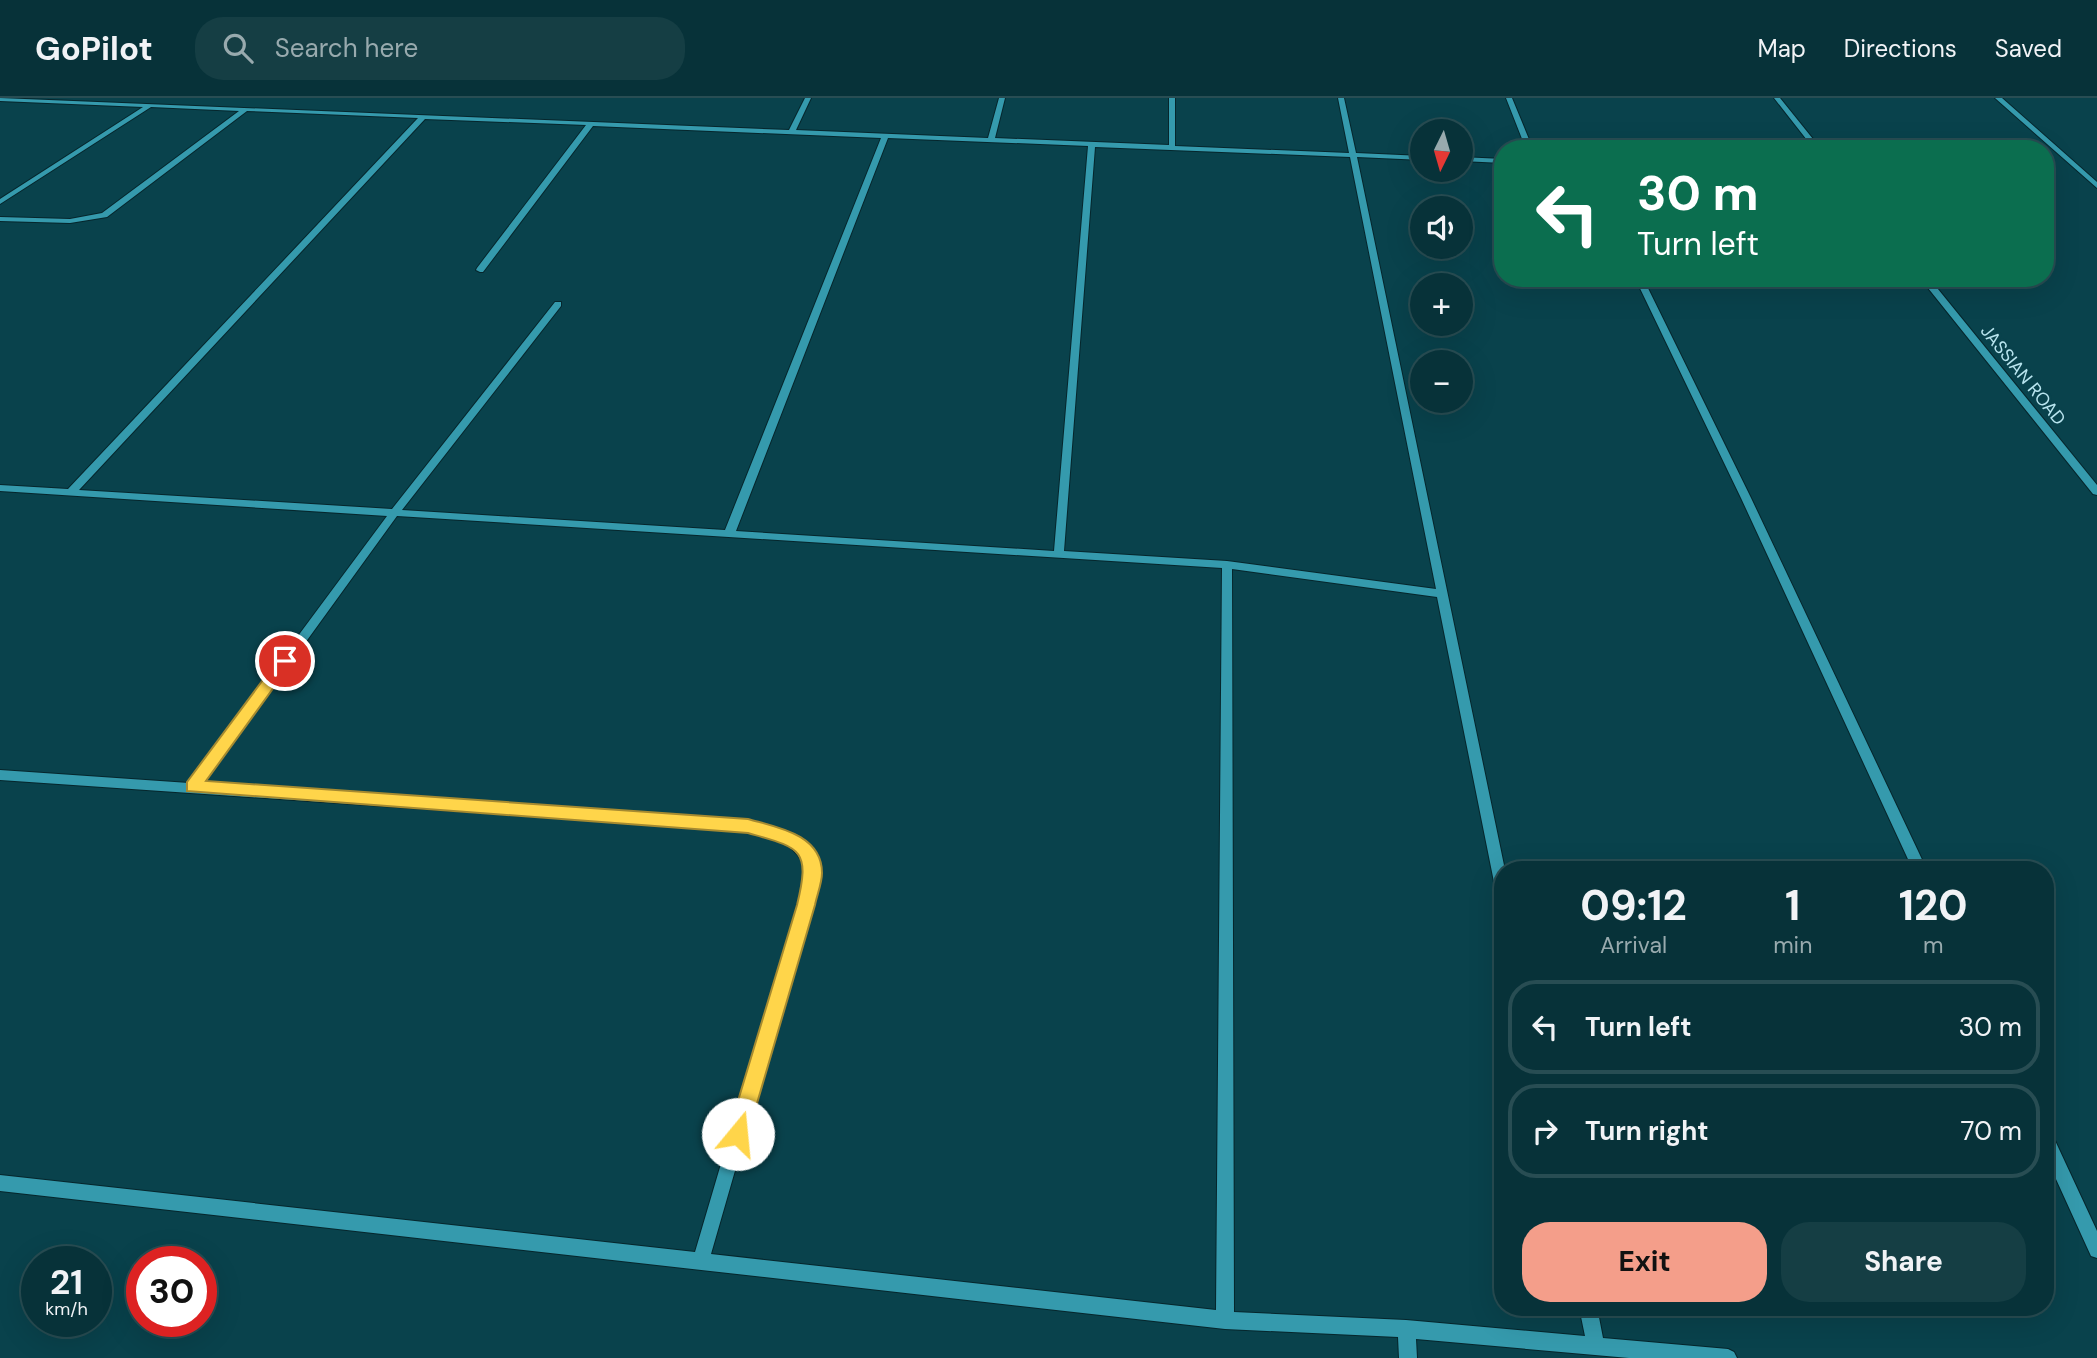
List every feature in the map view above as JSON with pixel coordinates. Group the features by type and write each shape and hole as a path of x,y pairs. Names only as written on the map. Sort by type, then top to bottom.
{"street":[{"path":"791,133 808,98"},
{"path":"991,140 1002,98"},
{"path":"1172,98 1172,147"},
{"path":"1340,98 1497,861"},
{"path":"1509,98 1526,140"},
{"path":"1777,98 1811,140"},
{"path":"1998,98 2045,140"},
{"path":"0,99 1410,158"},
{"path":"0,202 149,106"},
{"path":"0,219 70,221 104,215 246,110"},
{"path":"71,492 423,117"},
{"path":"480,270 591,124"},
{"path":"729,534 885,136"},
{"path":"1059,553 1092,145"},
{"path":"2054,148 2097,186"},
{"path":"1474,160 1494,161"},
{"path":"1643,287 1746,498 1916,861"},
{"name":"JASSIAN ROAD","path":"1931,287 2093,483 2097,492"},
{"path":"193,787 393,515 558,304"},
{"path":"0,488 393,515 1227,565 1443,594"},
{"path":"1225,1320 1227,565"},
{"path":"0,775 748,826 792,839 809,856 814,872 701,1260"},
{"path":"2054,1157 2097,1250"},
{"path":"0,1183 1225,1320 1406,1329 1728,1358"},
{"path":"1590,1316 1596,1347"},
{"path":"1406,1329 1408,1358"}],"route":[{"path":"285,661 193,787 748,826 792,839 809,856 814,872 806,905 738,1134"}]}
